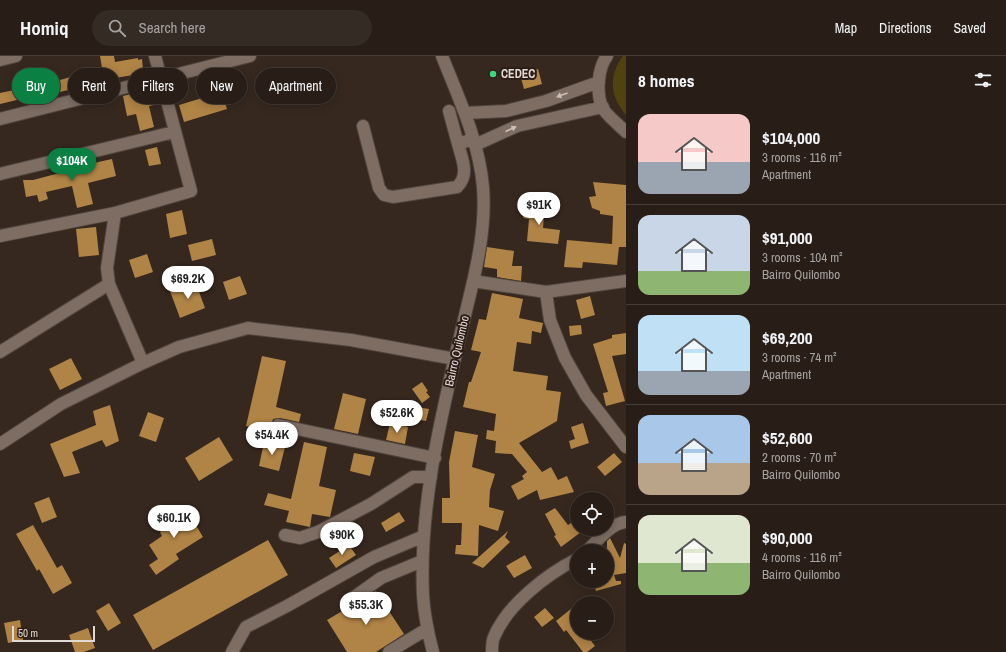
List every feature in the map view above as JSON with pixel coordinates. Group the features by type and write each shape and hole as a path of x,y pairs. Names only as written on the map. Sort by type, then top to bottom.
{"street":[{"path":"0,60 16,56"},
{"path":"155,56 159,68"},
{"path":"188,72 250,56"},
{"name":"Bairro Quilombo","path":"432,652 427,629 423,596 422,561 430,477 473,282 482,236 484,214 483,188 474,142 465,114 442,56"},
{"path":"607,56 601,65 599,82 602,107 626,132"},
{"path":"465,114 506,111 546,102 599,82"},
{"path":"0,119 128,87"},
{"path":"0,236 115,213 191,191 174,132 168,104"},
{"path":"458,144 474,142 518,126 602,107"},
{"path":"363,126 379,188 384,195 393,197 457,187 463,181 465,172 449,111"},
{"path":"0,174 174,132"},
{"path":"115,213 107,268 110,284 143,363"},
{"path":"473,282 546,292 626,281"},
{"path":"0,352 110,284"},
{"path":"546,292 550,320 565,358 586,394 626,447"},
{"path":"0,444 61,404 143,363 179,347 248,328 351,340 455,359"},
{"path":"278,425 435,458"},
{"path":"285,535 300,538 318,532 371,504 413,477 430,477"},
{"path":"595,544 612,528 620,523 626,522"},
{"path":"232,652 246,627 287,606 374,557 424,536"},
{"path":"346,603 381,578 422,561"},
{"path":"492,652 493,638 502,620 545,579 558,568 570,562"},
{"path":"389,652 427,629"}],"shaded area":[{"path":"623,56 626,56 626,115 617,101 613,86 615,71"}],"building":[{"path":"100,56 114,56 115,62 138,58 138,60 142,59 143,68 128,68 128,76 120,77 120,68 102,68"},
{"path":"538,69 542,84 524,89 520,74"},
{"path":"68,78 68,90 60,92 60,80"},
{"path":"12,90 12,101 0,104 0,93"},
{"path":"128,95 128,104 154,104 149,106 154,127 140,131 136,114 127,116 123,96"},
{"path":"196,100 196,104 226,104 227,109 184,122 179,105 188,104 188,102"},
{"path":"157,147 161,164 149,166 145,150"},
{"path":"112,159 116,176 88,183 93,204 77,208 72,186 46,192 48,199 39,202 37,195 26,197 23,180 33,180 71,170 71,168"},
{"path":"593,182 626,185 626,247 619,247 617,265 583,262 582,268 564,267 567,240 612,244 613,216 600,214 600,211 592,208 589,197 596,196"},
{"path":"525,204 545,205 543,228 560,230 558,244 527,241 529,219 523,218"},
{"path":"182,210 187,234 170,238 166,214"},
{"path":"96,227 99,255 79,257 76,229"},
{"path":"212,239 216,255 192,261 188,245"},
{"path":"487,247 514,251 512,266 522,266 521,281 497,277 497,269 484,267"},
{"path":"147,254 153,272 135,278 129,260"},
{"path":"240,276 247,294 229,300 223,282"},
{"path":"195,281 205,308 180,318 170,291"},
{"path":"492,293 523,299 519,318 543,323 541,333 532,331 531,344 517,342 513,371 548,376 546,390 561,392 557,421 519,443 542,472 551,467 558,480 567,476 574,492 540,500 537,490 518,500 511,486 524,479 522,476 527,472 512,454 495,453 496,441 486,439 487,430 494,431 496,414 463,407 469,382 471,382 481,352 471,350 479,319 486,320"},
{"path":"590,296 595,315 581,319 576,300"},
{"path":"581,325 582,334 570,336 569,326"},
{"path":"626,333 626,354 612,356 625,401 606,406 603,393 608,392 593,344 612,338 612,335"},
{"path":"262,356 286,361 276,407 301,414 299,422 280,418 273,419 270,431 246,426"},
{"path":"71,358 82,379 60,390 49,369"},
{"path":"422,382 430,397 422,403 412,389"},
{"path":"343,393 366,399 358,434 334,429"},
{"path":"110,405 119,441 106,447 102,440 72,452 80,473 64,477 50,444 96,425 93,411"},
{"path":"417,407 429,409 426,421 415,419"},
{"path":"148,412 164,418 156,442 139,436"},
{"path":"390,423 408,427 405,444 386,440"},
{"path":"583,423 589,443 571,449 569,441 575,439 571,427"},
{"path":"455,431 478,435 472,467 495,474 490,490 489,507 504,511 498,531 479,525 478,556 455,554 456,545 461,545 462,523 442,523 442,498 450,498 449,462"},
{"path":"219,437 233,460 199,481 185,458"},
{"path":"264,442 285,447 279,471 259,466"},
{"path":"304,442 327,447 319,486 336,490 330,517 312,514 310,527 286,522 289,511 264,505 268,493 291,499"},
{"path":"354,453 375,457 370,476 350,471"},
{"path":"614,453 622,462 605,476 597,467"},
{"path":"49,497 57,517 42,523 34,503"},
{"path":"175,505 179,511 185,507 203,537 176,554 179,559 156,575 149,565 158,559 149,545 162,536 160,532 170,524 163,514"},
{"path":"555,508 568,525 570,524 570,536 576,536 561,547 554,536 556,535 545,514"},
{"path":"399,512 405,521 386,532 381,523"},
{"path":"33,525 57,568 62,565 72,583 53,594 39,569 37,571 16,534"},
{"path":"508,531 505,537 510,542 483,568 472,563"},
{"path":"610,538 613,544 607,544 607,541"},
{"path":"268,540 288,575 153,650 133,615"},
{"path":"624,543 626,544 626,573 614,575 614,546 620,558"},
{"path":"349,545 356,555 336,568 329,558"},
{"path":"525,555 532,568 514,578 506,566"},
{"path":"614,575 616,581 621,581 621,584 614,586"},
{"path":"595,588 607,588 596,591"},
{"path":"376,591 404,634 376,652 347,652 327,620 344,610 350,609"},
{"path":"109,603 121,623 108,631 96,611"},
{"path":"545,608 554,618 542,627 534,617"},
{"path":"570,610 570,635 566,630 564,632 556,621"},
{"path":"20,620 23,640 8,643 4,623"},
{"path":"88,628 95,648 84,652 75,652 69,635"},
{"path":"574,640 590,640 595,646 587,652 583,652"}],"place":[{"name":"CEDEC","path":"493,74"}]}
